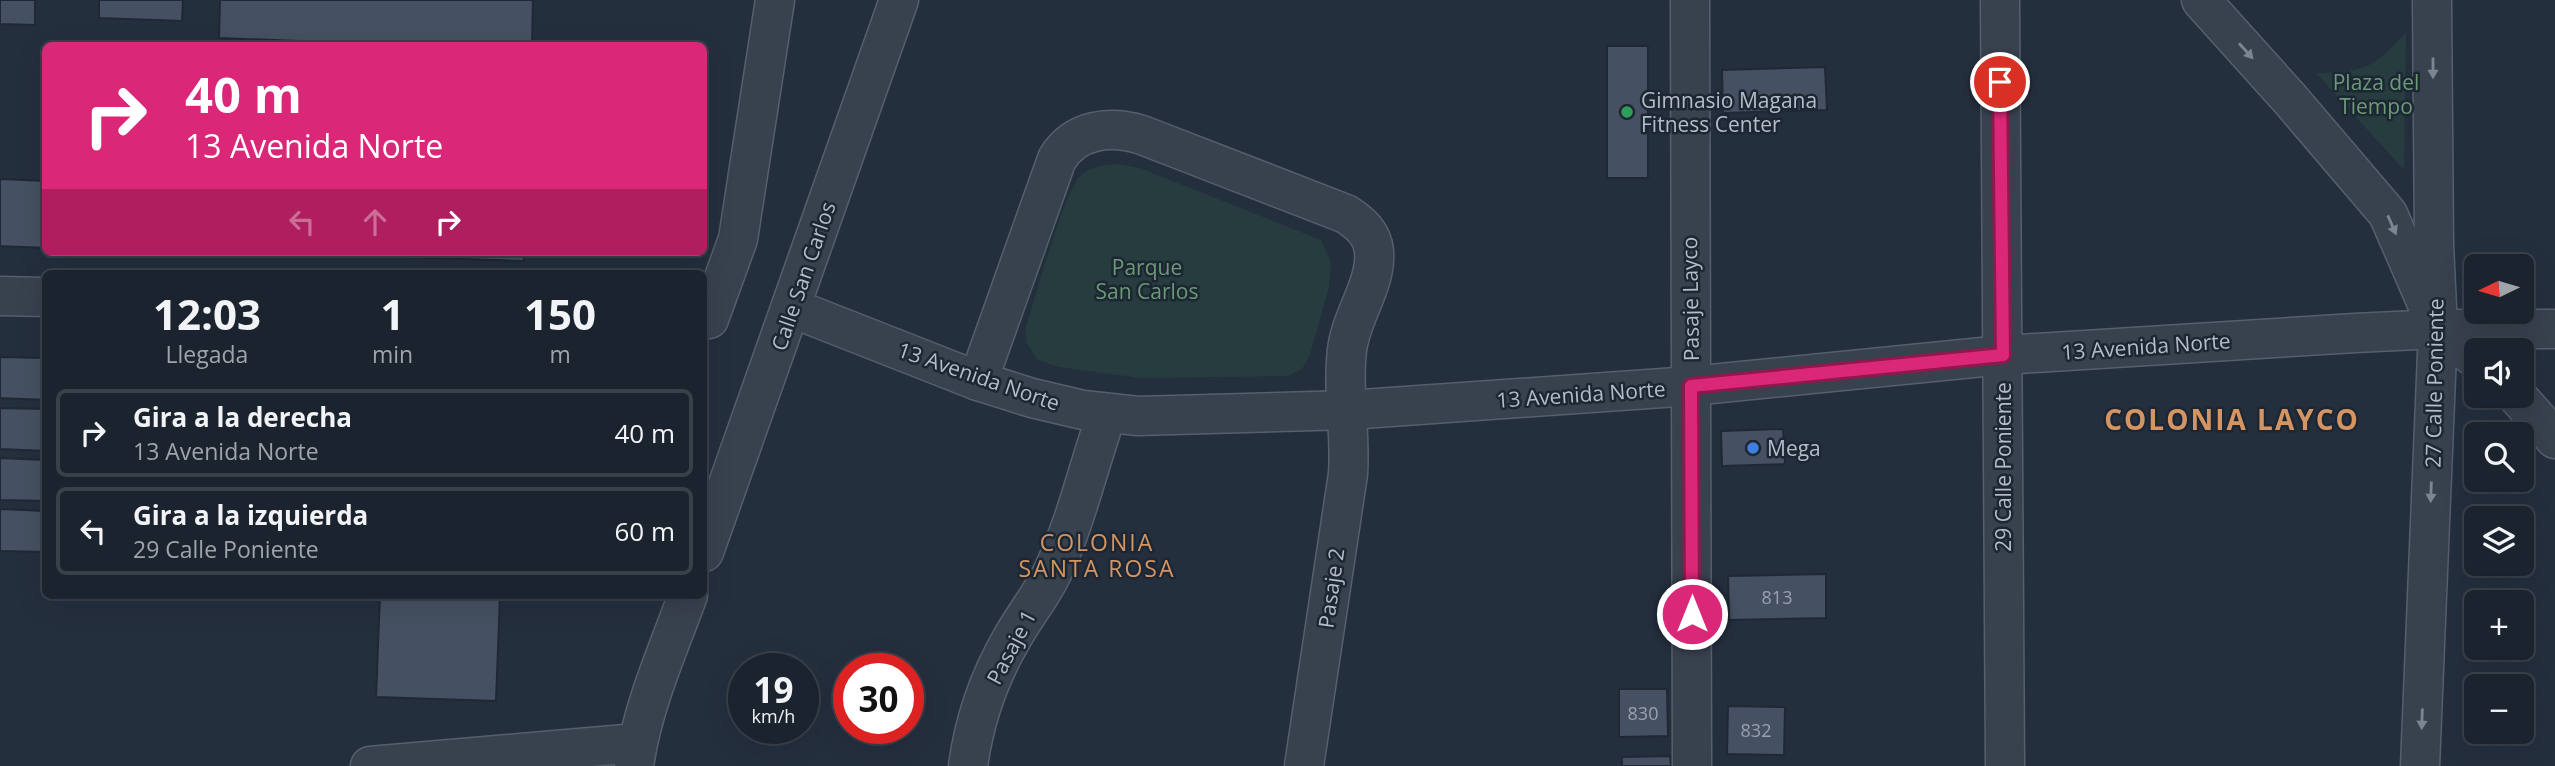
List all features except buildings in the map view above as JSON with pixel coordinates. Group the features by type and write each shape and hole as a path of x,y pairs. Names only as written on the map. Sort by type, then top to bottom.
{"street":[{"path":"707,319 738,239 775,0"},
{"name":"Calle San Carlos","path":"707,544 899,0"},
{"name":"Pasaje Layco","path":"1690,0 1692,766"},
{"name":"29 Calle Poniente","path":"2000,0 2005,766"},
{"path":"2201,0 2388,214 2438,329 2464,350"},
{"name":"27 Calle Poniente","path":"2420,766 2438,329 2434,244 2432,0"},
{"name":"Pasaje 2","path":"978,381 1056,159 1067,144 1075,139 1095,132 1120,130 1142,135 1346,214 1366,230 1372,240 1374,263 1350,334 1346,370 1348,474 1304,766"},
{"path":"0,296 42,297"},
{"name":"13 Avenida Norte","path":"792,308 978,381 1050,403 1107,413 1204,415 1348,410 1691,386 2003,355 2438,329 2555,329"},
{"path":"2528,408 2555,439"},
{"name":"Pasaje 1","path":"968,766 979,716 990,684 1011,640 1052,574 1107,413"},
{"path":"370,766 636,754 687,599"}],"green space":[{"name":"Plaza del Tiempo","path":"2406,32 2404,170 2316,73 2367,66 2385,54"},
{"name":"Parque San Carlos","path":"1118,164 1140,168 1321,240 1331,263 1329,287 1310,355 1302,369 1288,376 1141,378 1058,367 1037,359 1027,344 1025,330 1067,200 1075,183 1086,171"}],"place":[{"name":"Gimnasio Magana Fitness Center","path":"1627,112"},
{"name":"Mega","path":"1753,448"}],"district":[{"name":"COLONIA LAYCO","path":"2232,419"},
{"name":"COLONIA SANTA ROSA","path":"1097,555"}],"route":[{"path":"1692,614 1691,386 2003,355 2000,82"}]}
